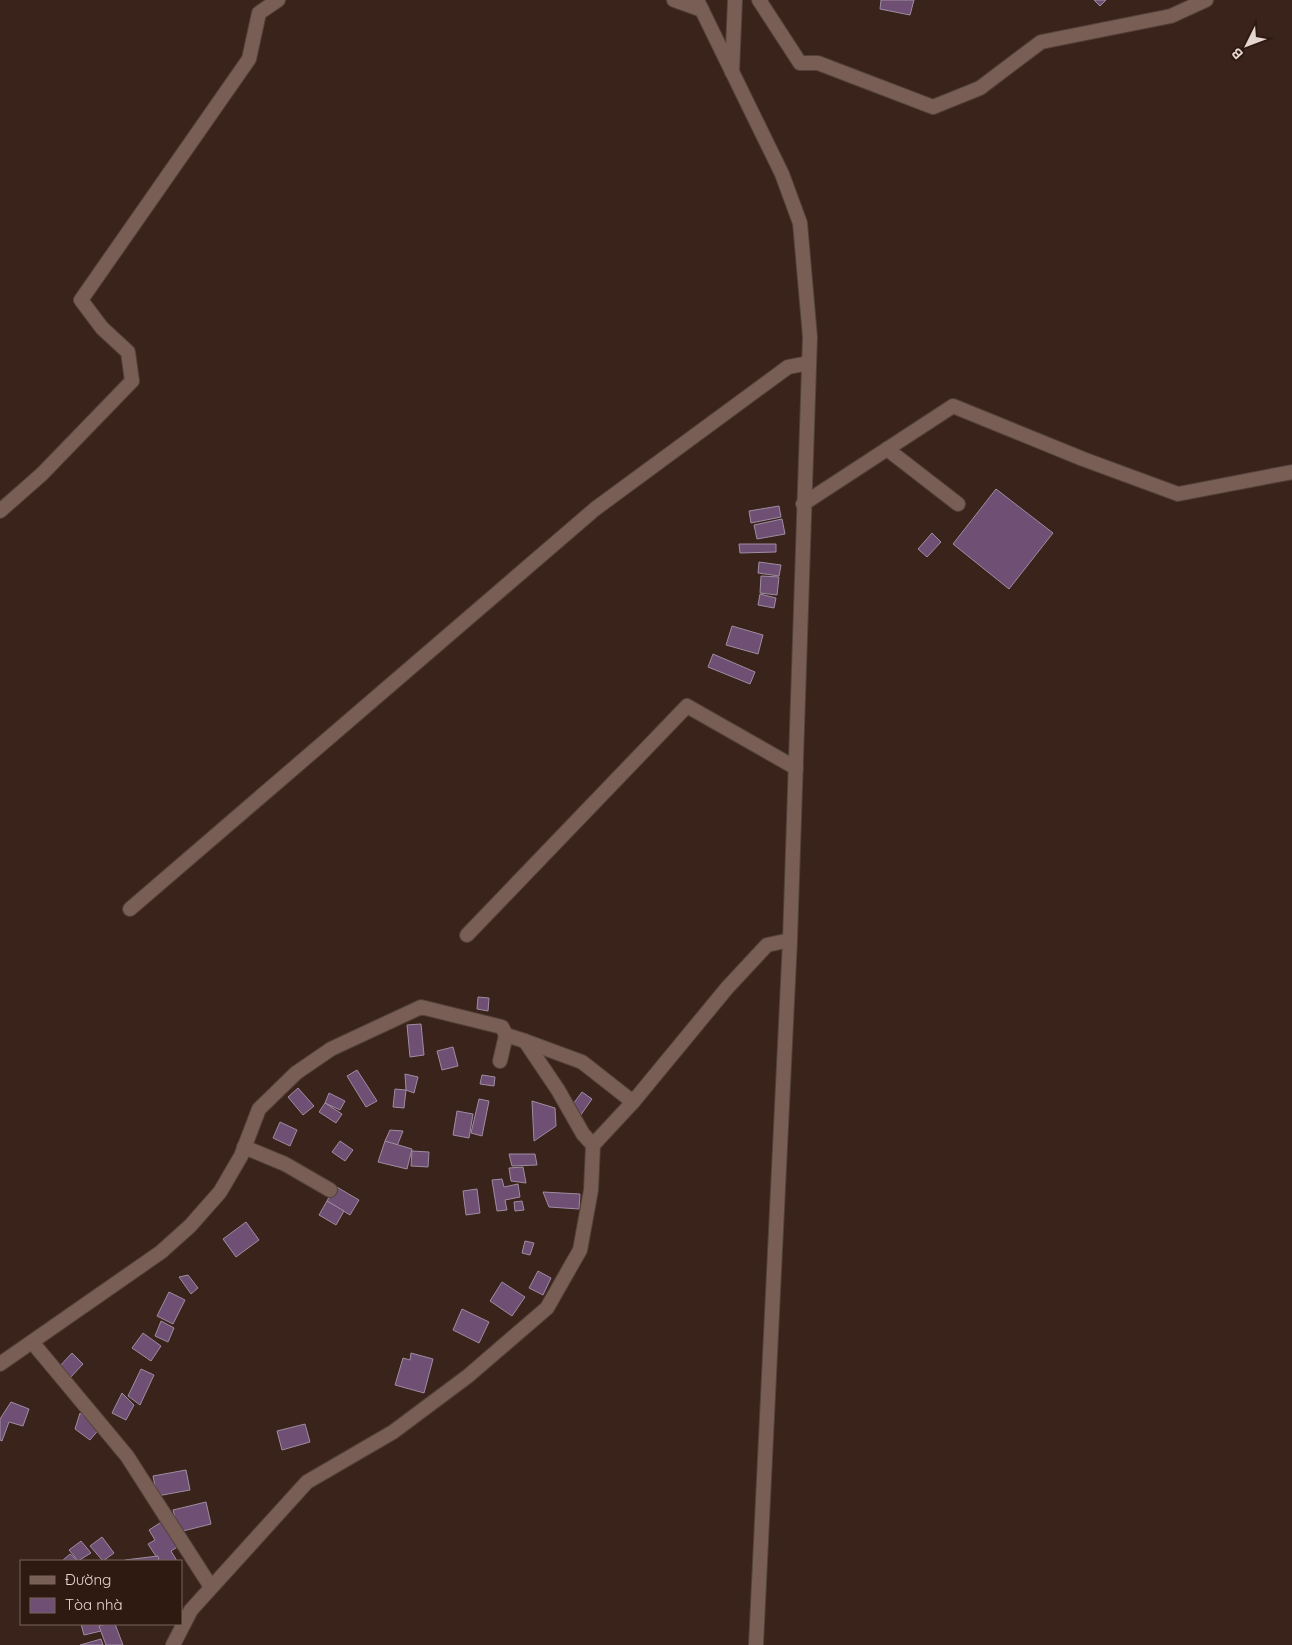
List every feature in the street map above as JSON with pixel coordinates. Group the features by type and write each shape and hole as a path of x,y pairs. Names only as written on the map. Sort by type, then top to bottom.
{"street":[{"path":"0,511 42,474 132,381 128,352 102,328 81,300 249,59 259,13 278,0"},
{"path":"674,0 700,5 782,174 800,223 810,336 790,940 756,1645"},
{"path":"732,72 735,0"},
{"path":"759,0 800,63 818,63 933,107 980,88 1041,42 1171,16 1206,0"},
{"path":"130,909 595,509 788,367 809,363"},
{"path":"803,504 953,406 1083,459 1178,494 1292,472"},
{"path":"887,449 958,504"},
{"path":"467,935 687,706 796,768"},
{"path":"174,1645 192,1610 307,1482 393,1432 468,1376 547,1308 580,1250 591,1190 593,1145 633,1102 727,988 767,945 790,940"},
{"path":"0,1364 161,1252 190,1226 220,1192 244,1147 259,1109 296,1073 331,1049 421,1007 502,1027 506,1035 500,1061"},
{"path":"506,1035 582,1062 633,1102"},
{"path":"525,1041 558,1090 583,1134 593,1145"},
{"path":"244,1147 285,1164 330,1190"},
{"path":"32,1342 127,1456 211,1587"}],"building":[{"path":"881,0 914,0 910,15 880,9"},
{"path":"1094,0 1106,0 1100,6"},
{"path":"996,489 1053,533 1009,589 953,544"},
{"path":"779,506 781,517 751,523 749,511"},
{"path":"782,519 785,534 757,539 754,525"},
{"path":"932,533 941,542 927,557 918,549"},
{"path":"739,544 776,544 776,552 740,553"},
{"path":"759,562 781,565 779,576 758,573"},
{"path":"761,576 779,577 777,595 760,593"},
{"path":"760,594 776,598 774,608 758,605"},
{"path":"732,626 763,635 758,654 726,645"},
{"path":"713,654 755,672 750,684 708,667"},
{"path":"478,997 489,998 488,1011 477,1009"},
{"path":"421,1024 424,1055 410,1057 407,1025"},
{"path":"453,1047 458,1066 442,1070 437,1051"},
{"path":"357,1070 377,1101 366,1107 347,1076"},
{"path":"405,1074 418,1077 414,1093 406,1090"},
{"path":"482,1075 495,1077 494,1086 480,1084"},
{"path":"298,1088 314,1106 303,1115 288,1097"},
{"path":"395,1089 406,1090 404,1108 393,1107"},
{"path":"582,1092 592,1099 580,1116 570,1108"},
{"path":"329,1093 345,1101 340,1110 325,1103"},
{"path":"479,1099 489,1101 482,1136 471,1133"},
{"path":"532,1101 555,1108 556,1126 534,1141"},
{"path":"325,1103 342,1114 336,1123 319,1112"},
{"path":"457,1111 473,1114 469,1138 453,1135"},
{"path":"280,1122 297,1130 290,1146 273,1138"},
{"path":"390,1130 403,1131 397,1146 385,1141"},
{"path":"340,1141 353,1150 345,1161 332,1152"},
{"path":"385,1141 412,1149 407,1169 378,1162"},
{"path":"412,1151 429,1152 428,1167 411,1166"},
{"path":"509,1154 535,1154 537,1165 512,1166"},
{"path":"523,1167 526,1183 511,1181 509,1168"},
{"path":"502,1179 504,1187 518,1184 520,1197 505,1200 507,1210 497,1211 492,1180"},
{"path":"335,1186 359,1200 350,1215 327,1201"},
{"path":"477,1189 480,1213 466,1215 463,1191"},
{"path":"543,1192 580,1194 579,1209 549,1207"},
{"path":"327,1201 344,1211 336,1225 319,1215"},
{"path":"522,1201 524,1210 515,1211 514,1202"},
{"path":"246,1222 259,1240 236,1257 223,1239"},
{"path":"525,1241 534,1243 530,1255 522,1253"},
{"path":"538,1271 551,1278 543,1295 529,1288"},
{"path":"188,1275 198,1288 191,1294 179,1277"},
{"path":"502,1282 525,1297 512,1316 490,1301"},
{"path":"169,1292 185,1300 173,1324 157,1316"},
{"path":"462,1309 489,1322 479,1343 453,1330"},
{"path":"161,1321 174,1328 168,1342 155,1336"},
{"path":"143,1333 161,1346 151,1361 132,1348"},
{"path":"72,1353 83,1364 69,1379 58,1368"},
{"path":"411,1353 433,1359 424,1393 395,1385 403,1358 410,1360"},
{"path":"141,1369 154,1375 140,1405 128,1396"},
{"path":"122,1393 134,1405 126,1420 112,1413"},
{"path":"11,1402 29,1409 23,1426 9,1422 2,1441 0,1440 0,1419"},
{"path":"80,1413 100,1428 90,1440 75,1429"},
{"path":"305,1424 310,1442 282,1450 277,1431"},
{"path":"186,1470 190,1490 157,1496 153,1476"},
{"path":"206,1502 211,1524 179,1532 173,1510"},
{"path":"163,1521 179,1546 171,1551 176,1560 158,1560 148,1544 155,1540 149,1530"},
{"path":"102,1537 114,1553 102,1560 90,1546"},
{"path":"81,1541 91,1553 77,1560 69,1550"},
{"path":"70,1554 77,1560 63,1560"},
{"path":"158,1556 159,1560 125,1560"},
{"path":"81,1625 99,1625 101,1631 84,1635"},
{"path":"115,1625 123,1645 106,1645 99,1626"},
{"path":"101,1639 103,1645 80,1645"}]}
